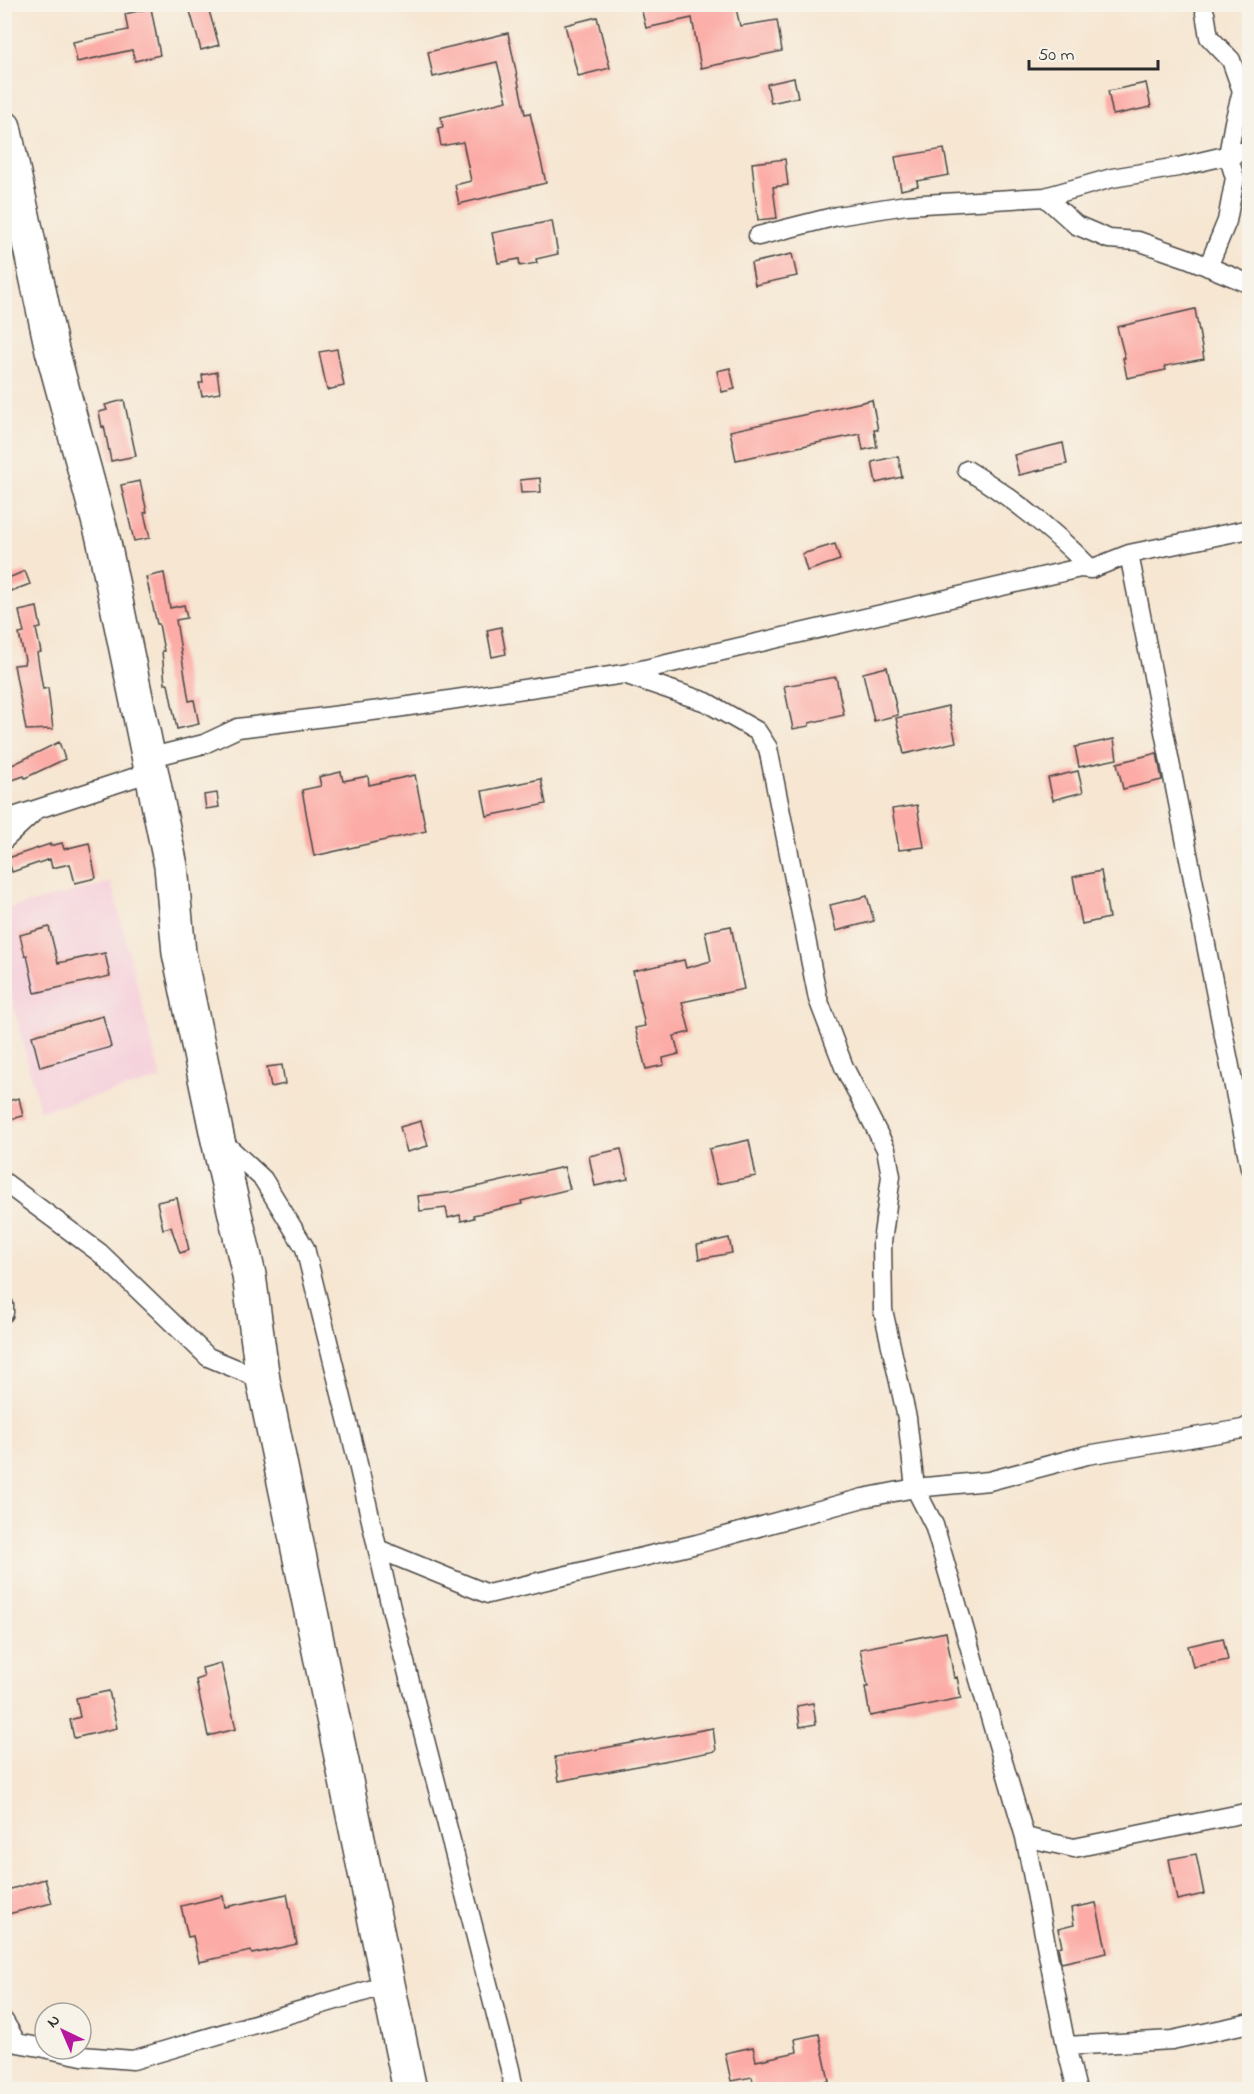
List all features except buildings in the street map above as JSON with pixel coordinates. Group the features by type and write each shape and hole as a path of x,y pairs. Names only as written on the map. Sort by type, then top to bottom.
{"highway":[{"path":"4,127 52,350 103,538 171,866 179,953 249,1275 263,1380 390,1984 410,2090"}],"street":[{"path":"1204,13 1209,37 1231,60 1242,91 1228,154 1235,178 1227,221 1208,267"},
{"path":"758,237 837,216 906,205 1045,197 1112,178 1178,167 1250,150"},
{"path":"1045,197 1076,225 1109,239 1138,241 1250,284"},
{"path":"968,470 994,486 1028,513 1068,546 1091,569"},
{"path":"4,820 204,744 238,728 396,708 624,674 1080,568 1091,569 1130,554 1250,529"},
{"path":"1130,554 1250,1168"},
{"path":"624,674 706,702 757,731 768,748 818,999 844,1067 886,1149 891,1176 882,1242 883,1310 907,1418 915,1488 934,1525 1025,1837 1066,2046 1077,2090"},
{"path":"4,840 37,809"},
{"path":"217,1136 263,1179 305,1248 392,1612 514,2090"},
{"path":"4,1182 100,1253 208,1357 263,1380"},
{"path":"4,1305 4,1313"},
{"path":"378,1549 488,1594 697,1544 863,1498 915,1488 989,1481 1087,1455 1250,1425"},
{"path":"1025,1837 1074,1848 1250,1812"},
{"path":"93,2057 133,2060 390,1984"},
{"path":"4,2021 16,2043 33,2046"},
{"path":"1066,2046 1172,2040 1250,2023"}],"shaded area":[{"path":"111,882 161,1079 40,1111 5,971 4,910"}]}
